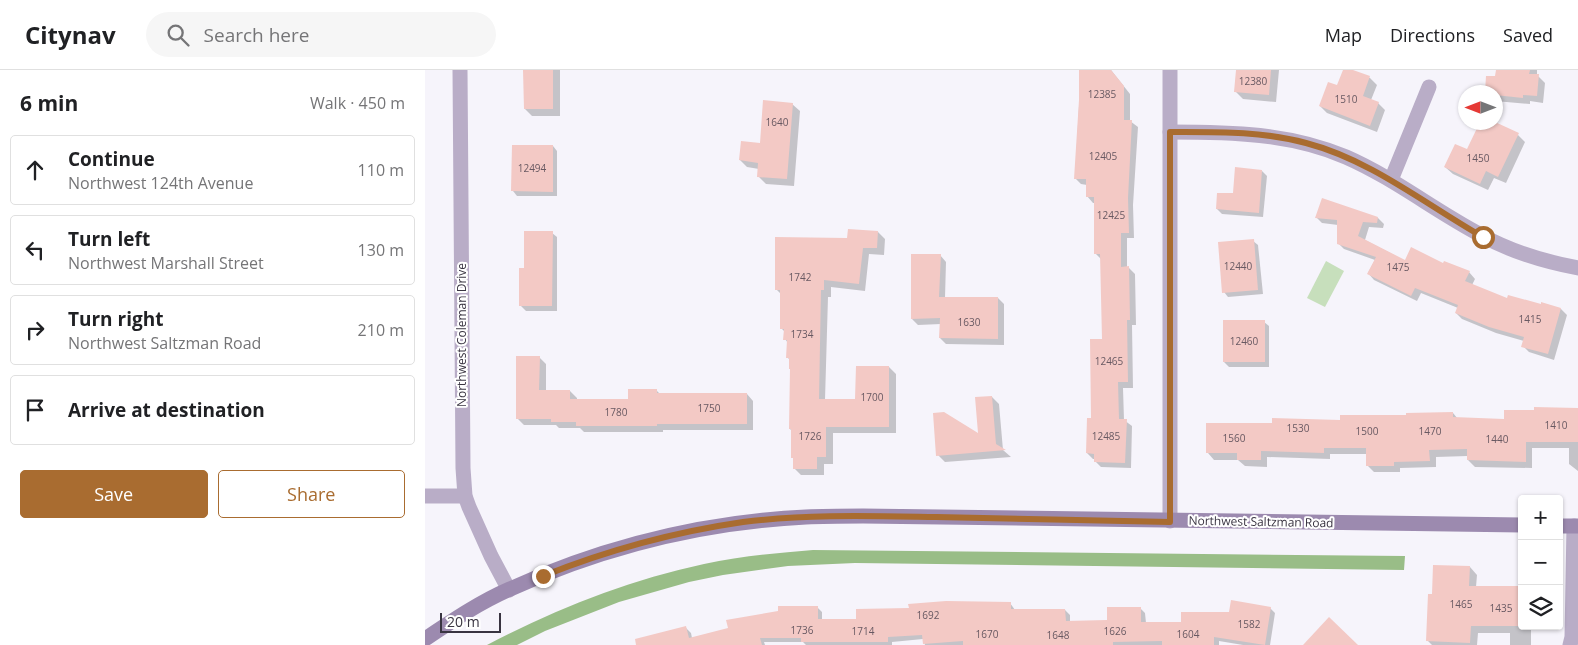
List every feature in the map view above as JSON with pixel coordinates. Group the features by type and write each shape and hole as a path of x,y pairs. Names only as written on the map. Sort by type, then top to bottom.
{"main road":[{"name":"Northwest Saltzman Road","path":"425,639 458,617 509,590 571,564 635,544 672,535 745,522 807,517 863,516 1518,526"}],"street":[{"name":"Northwest Coleman Drive","path":"460,70 463,458 465,496 491,556 509,590"},
{"path":"1170,70 1170,522"},
{"path":"1391,180 1429,87"},
{"path":"1170,132 1233,132 1269,135 1306,143 1346,157 1391,180 1483,237 1534,256 1578,268"},
{"path":"425,496 465,496"},
{"path":"1570,526 1572,637 1570,645"}],"green space":[{"path":"1326,261 1344,271 1325,307 1307,298"},
{"path":"813,550 1405,556 1404,570 855,563 788,566 689,582 619,602 545,631 517,645 487,645 539,619 593,597 648,578 731,559"}],"building":[{"path":"523,70 553,70 553,109 524,109"},
{"path":"1079,70 1111,70 1124,86 1124,120 1132,120 1128,198 1129,233 1121,233 1121,267 1129,266 1130,320 1127,320 1128,382 1118,382 1119,419 1127,419 1125,463 1094,462 1094,454 1086,453 1087,418 1091,418 1090,339 1102,339 1100,254 1094,254 1094,197 1086,197 1086,179 1074,179"},
{"path":"1236,70 1271,70 1269,95 1234,92"},
{"path":"1343,70 1353,70 1370,76 1363,96 1379,102 1370,126 1319,106 1328,82 1337,85"},
{"path":"1496,70 1530,70 1529,74 1539,74 1537,96 1523,95 1523,98 1503,96 1503,85 1485,85 1486,76 1495,76"},
{"path":"763,100 793,103 787,179 757,177 758,163 739,160 741,141 760,143"},
{"path":"1503,126 1519,133 1498,177 1486,171 1480,184 1444,167 1455,144 1467,149 1476,130 1503,130"},
{"path":"512,145 553,145 553,192 511,191"},
{"path":"1235,167 1262,170 1259,213 1216,209 1217,193 1233,193"},
{"path":"1322,198 1378,217 1377,223 1363,222 1358,236 1405,260 1411,247 1443,263 1444,261 1470,271 1465,281 1507,298 1508,295 1561,308 1548,354 1521,347 1524,337 1489,327 1455,313 1458,305 1415,288 1411,296 1367,274 1376,257 1337,244 1337,220 1315,218"},
{"path":"848,229 878,231 877,248 863,248 859,284 824,280 824,290 821,290 819,399 855,399 856,366 889,366 889,427 826,427 826,457 817,457 817,469 793,469 791,429 789,429 790,369 789,358 786,358 787,340 783,340 784,329 780,329 780,290 775,290 775,237 847,238"},
{"path":"524,231 553,231 552,306 519,306 519,268 524,268"},
{"path":"1254,239 1258,290 1222,293 1218,242"},
{"path":"911,254 941,254 939,297 998,297 998,339 939,338 940,318 911,319"},
{"path":"1223,320 1265,320 1265,362 1223,362"},
{"path":"516,356 540,356 539,390 570,390 570,399 628,399 628,389 657,389 657,393 747,393 747,424 576,426 576,422 551,422 551,419 516,419"},
{"path":"992,396 996,444 1006,450 936,456 933,413 944,412 978,433 975,397"},
{"path":"1534,407 1578,408 1578,442 1526,442 1526,462 1467,460 1467,449 1429,450 1430,461 1394,462 1394,466 1366,466 1366,448 1324,448 1324,453 1261,451 1261,460 1237,460 1237,453 1206,453 1206,423 1272,423 1272,418 1340,420 1340,415 1406,415 1406,413 1453,412 1453,417 1504,419 1504,410 1534,410"},
{"path":"1433,565 1470,566 1469,586 1518,586 1518,626 1471,626 1470,643 1426,641 1428,594 1432,594"},
{"path":"1231,600 1271,607 1265,645 1214,637 1214,645 1162,645 1162,641 1113,642 1113,645 963,645 963,641 923,644 922,635 888,637 888,642 801,642 801,638 760,638 762,645 636,645 635,639 686,626 689,638 728,628 726,620 778,611 778,606 818,606 818,619 856,619 856,609 909,608 908,604 946,601 1011,602 1011,609 1065,609 1066,621 1107,620 1107,607 1141,607 1141,622 1181,622 1181,612 1229,612"},
{"path":"1329,617 1358,645 1303,645"}],"route":[{"path":"543,576 571,564 635,544 672,535 745,522 807,517 863,516 1170,522 1170,132 1233,132 1269,135 1306,143 1346,157 1391,180 1483,237"}]}
